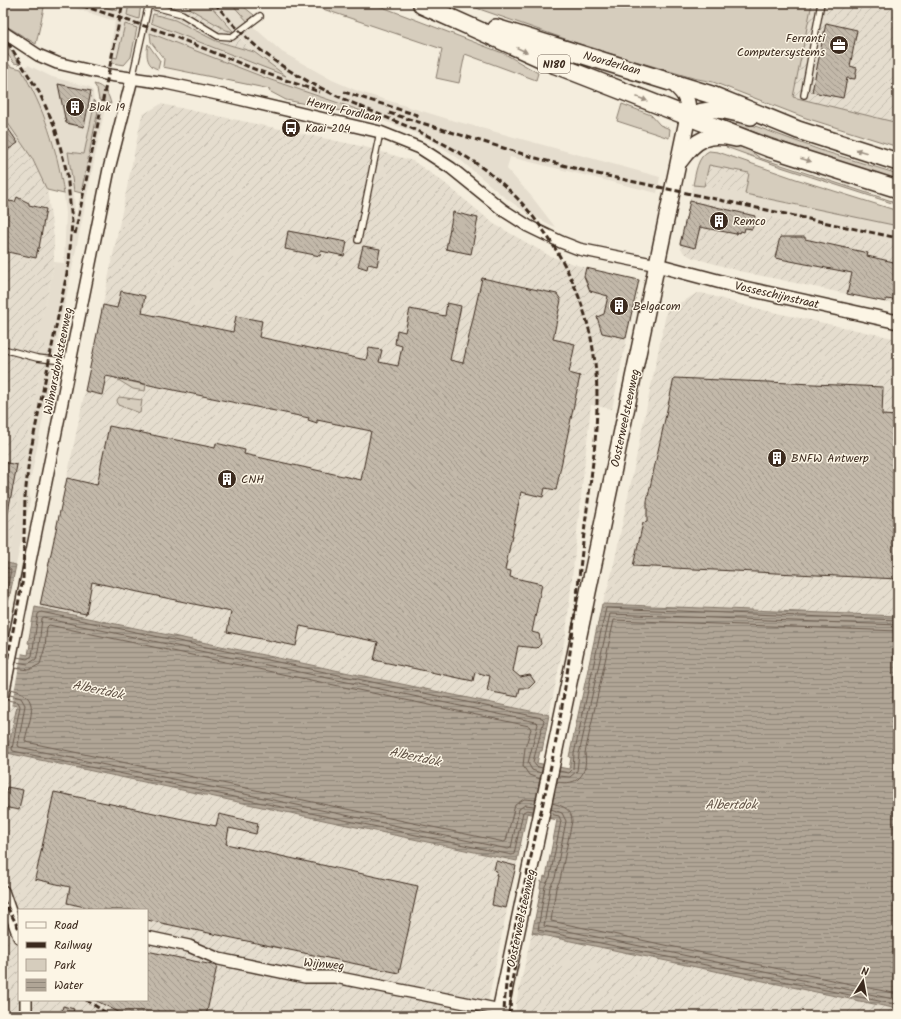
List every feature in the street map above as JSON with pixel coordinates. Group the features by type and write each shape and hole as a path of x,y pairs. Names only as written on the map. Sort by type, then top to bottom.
{"main road":[{"name":"Noorderlaan","path":"419,4 669,80 739,105 798,130"},
{"name":"Noorderlaan","path":"419,4 556,65 769,148 898,189"},
{"name":"Oosterweelsteenweg","path":"500,1013 554,764 688,116 688,104 684,94 669,80"},
{"name":"Noorderlaan","path":"688,116 701,110 722,110 798,130 898,162"},
{"path":"678,164 693,145 707,137 728,137 769,148"}],"street":[{"name":"Henry Fordlaan","path":"3,32 38,55 57,63 132,79 188,87 380,132 420,148 451,168 503,210 556,240 579,249 657,265"},
{"name":"Wilmarsdonksteenweg","path":"3,695 109,169 132,79"},
{"name":"Vosseschijnstraat","path":"657,265 744,288 898,322"},
{"path":"3,891 16,914 18,929"},
{"name":"Wijnweg","path":"148,937 189,946 219,959 274,971 305,977 335,977 500,1013"},
{"path":"26,1001 26,1016"}],"lane":[{"path":"804,95 821,3"},
{"path":"132,79 148,4 182,14 208,31 218,36 226,37 232,37 260,16"},
{"path":"358,240 380,132"},
{"path":"3,349 36,358 71,362"}],"shaded area":[{"path":"58,3 92,3 117,11 119,3 129,3 127,15 284,74 254,52 208,3 231,3 248,22 282,52 332,80 360,92 448,119 660,177 657,193 510,157 507,169 532,197 555,227 524,211 503,196 458,158 437,144 411,131 376,118 365,111 296,89 125,24 117,58 109,57 115,21"},
{"path":"155,3 180,3 185,5 225,30 234,32 254,52 216,41 175,20 153,14"},
{"path":"495,3 898,3 898,141"},
{"path":"28,65 52,77 90,87 93,91 94,106 84,154 68,152 74,191 75,220 99,106 105,108 56,347 34,342 48,294 54,262 64,263 66,213 61,172 51,133 43,113 21,69"},
{"path":"161,104 365,147 413,161 442,181 494,224 550,256 586,268 639,280 612,409 591,405 566,633 549,715 40,608 142,115"},
{"path":"3,116 32,158 47,190 54,238 54,262 48,294 35,342 56,347 52,373 40,371 23,464 13,540 8,563 3,562"},
{"path":"709,165 749,173 745,194 704,186"},
{"path":"693,185 718,188 898,226 898,244 690,199"},
{"path":"690,199 898,244 898,305 739,271 691,257 683,252 680,244"},
{"path":"697,293 702,293 753,308 898,339 898,616 602,604 615,559 667,309"},
{"path":"40,371 52,373 29,487 30,501 16,565 8,563 13,540 23,464"},
{"path":"3,703 17,706 7,753 517,861 485,1016 3,1016"},
{"path":"532,933 898,1009 898,1016 516,1016 516,1003"}],"green space":[{"path":"3,3 45,3 36,44 3,24"},
{"path":"92,3 119,3 117,11"},
{"path":"129,3 141,3 139,19 127,15"},
{"path":"180,3 208,3 234,32 226,30"},
{"path":"231,3 245,3 244,7 254,15 248,22"},
{"path":"305,3 372,3 505,54 538,73 536,80 465,54 459,83 436,78 442,49"},
{"path":"462,3 812,3 793,97 898,123 898,147 806,118 713,82 693,78 591,48"},
{"path":"153,14 175,20 216,41 254,52 286,76 151,23"},
{"path":"125,24 137,28 131,57 124,65 112,63 113,57 117,58"},
{"path":"150,33 271,80 365,112 376,118 286,100 269,91 270,89 163,67 164,59 151,42"},
{"path":"3,40 19,64 14,63 3,48"},
{"path":"148,44 160,61 158,69 149,62 147,56"},
{"path":"3,56 10,66 21,69 43,114 58,161 64,194 47,190 32,158 3,116"},
{"path":"94,84 106,91 111,104 99,100 97,89"},
{"path":"93,100 99,106 81,193 74,191 68,152 84,154 94,106"},
{"path":"622,104 651,115 660,125 670,129 669,138 617,121"},
{"path":"728,116 820,150 898,174 898,180 856,168 723,121 723,118"},
{"path":"728,143 749,150 760,158 898,203 898,205 781,167 726,147"},
{"path":"709,151 718,152 796,179 898,211 898,226 745,194 749,173 709,165 704,186 693,185 699,161"},
{"path":"115,378 146,385 145,391 133,389"},
{"path":"119,397 142,400 140,413 118,405 117,400"}],"water":[{"path":"3,562 16,565 3,628"},
{"name":"Albertdok","path":"602,604 898,616 898,1009 532,933 541,889 541,881 543,882 544,876 546,877 557,820 527,813 517,861 7,753 17,706 3,703 3,650 28,655 30,644 28,643 35,607 549,715 542,751 540,751 537,763 569,769 571,758 569,757"}],"pier":[{"path":"3,648 22,652 11,707 3,705"}],"building":[{"path":"826,23 857,30 850,66 857,68 855,79 847,78 843,98 812,92"},
{"name":"Blok 19","path":"58,84 91,91 84,127 66,123"},
{"path":"3,121 18,143 3,153"},
{"path":"17,197 29,203 29,205 46,209 36,258 3,251 3,200 15,202"},
{"name":"Remco","path":"690,201 755,216 752,229 745,228 744,232 737,232 736,234 700,227 695,248 680,244"},
{"path":"453,212 478,218 471,254 446,249"},
{"path":"288,231 347,242 344,256 321,251 320,256 285,249"},
{"path":"780,237 805,237 805,239 868,253 867,256 898,263 898,280 894,300 886,299 886,302 847,294 852,273 775,258"},
{"path":"363,246 380,249 377,266 368,264 367,269 358,266"},
{"name":"Belgacom","path":"586,268 639,280 626,338 602,333 597,317 604,314 608,296 590,291 584,276"},
{"name":"CNH","path":"482,278 557,294 561,300 553,339 575,344 569,373 580,376 556,490 545,488 543,497 521,492 505,570 511,571 510,577 542,584 532,632 539,634 541,644 537,648 518,646 513,671 520,677 530,675 535,682 529,688 520,688 518,697 487,691 490,676 475,672 473,681 374,660 378,642 300,626 296,646 227,632 231,612 92,582 86,614 40,605 67,478 97,485 109,426 215,448 216,443 245,450 244,454 361,480 371,431 317,420 317,423 308,420 309,418 106,376 102,395 85,391 103,305 117,308 121,291 145,296 142,313 233,332 236,316 262,321 259,337 366,360 369,348 382,350 379,362 398,366 402,346 395,344 397,330 405,332 410,309 445,316 447,303 461,306 450,360 463,363"},
{"name":"BNFW Antwerp","path":"674,378 883,387 882,415 898,416 898,579 633,566 643,523 647,522 647,501"},
{"path":"3,462 17,465 7,517 3,516"},
{"path":"7,787 23,790 19,810 3,807"},
{"path":"54,792 216,826 219,814 258,823 256,834 229,828 226,844 418,886 399,973 148,920 148,909 94,909 67,903 70,887 35,879"},
{"path":"496,861 516,866 506,908 492,905 497,875 497,871 494,870"},
{"path":"148,951 217,966 206,1016 126,1016 97,1001 148,1001"},
{"path":"63,1006 74,1009 72,1016 61,1015"}],"railway":[{"path":"74,3 166,33 259,71 320,92"},
{"path":"75,234 123,3"},
{"path":"215,3 243,34 263,52 285,68 354,104 412,128 440,142 467,157 493,176 518,199 532,215 556,250 575,288 589,328 596,371 597,415 575,616 566,683 556,740 519,907 507,972 504,1016"},
{"path":"3,35 39,92 55,127 67,173 72,222 69,263 29,459 25,497 23,579 3,682"},
{"path":"344,92 420,116"},
{"path":"389,113 536,158 593,173 898,238"},
{"path":"3,899 18,927"},
{"path":"510,1016 511,986 520,940"},
{"path":"88,1001 111,1016"}],"place":[{"name":"Ferranti Computersystems","path":"839,45"},
{"name":"Blok 19","path":"75,107"},
{"name":"Kaai 204","path":"291,128"},
{"name":"Remco","path":"719,221"},
{"name":"Belgacom","path":"619,306"},
{"name":"BNFW Antwerp","path":"777,458"},
{"name":"CNH","path":"227,479"}]}
